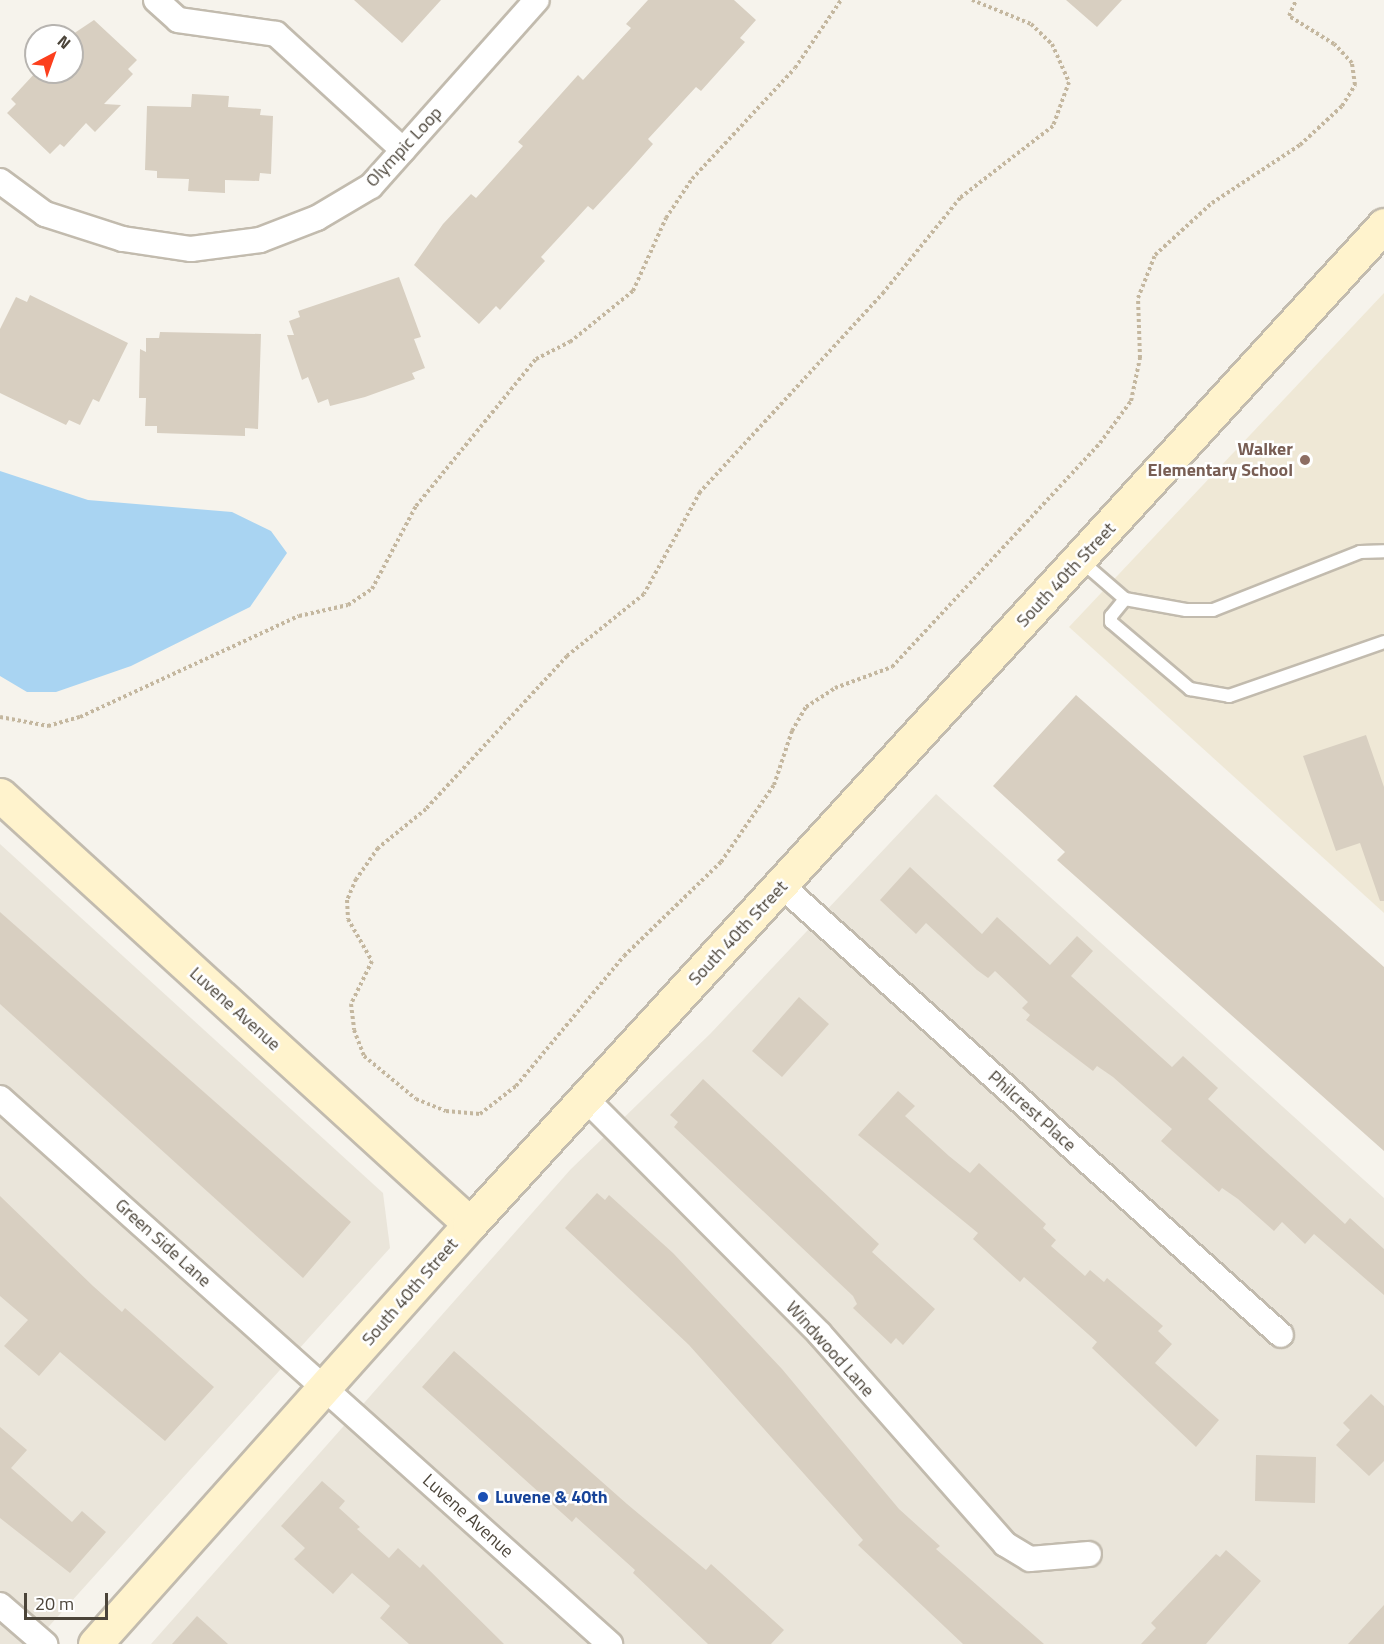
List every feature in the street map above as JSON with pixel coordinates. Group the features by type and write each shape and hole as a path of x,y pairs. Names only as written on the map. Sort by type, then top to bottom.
{"street":[{"path":"156,0 178,20 276,34 403,150"},
{"name":"Olympic Loop","path":"0,181 45,213 123,239 191,249 260,240 317,218 371,186 537,0"},
{"name":"South 40th Street","path":"95,1644 326,1389 470,1224 782,886 1384,225"},
{"name":"Luvene Avenue","path":"0,795 470,1224"},
{"name":"Philcrest Place","path":"782,886 1281,1335"},
{"name":"Green Side Lane","path":"0,1098 326,1389"},
{"name":"Windwood Lane","path":"585,1098 819,1334 1005,1544 1030,1559 1089,1554"},
{"name":"Luvene Avenue","path":"326,1389 610,1644"},
{"path":"0,1605 45,1644"}],"lane":[{"path":"1080,560 1125,599 1186,610 1213,610 1360,552 1384,551"},
{"path":"1125,599 1111,616 1111,622 1190,689 1229,696 1384,642"}],"path":[{"path":"0,717 48,726 80,717 299,616 348,605 372,589 416,506 536,359 570,342 633,291 666,218 692,179 795,68 841,0"},
{"path":"972,0 1031,24 1052,44 1070,82 1053,126 960,198 884,292 700,492 644,594 567,656 426,809 378,848 356,879 347,900 348,919 372,961 351,1004 354,1030 364,1056 416,1099 446,1112 480,1114 516,1086 624,956 721,862 774,785 792,731 806,707 835,688 892,666 1100,443 1131,402 1140,358 1138,298 1155,255 1212,203 1300,145 1342,106 1355,85 1352,63 1334,44 1289,16 1296,0"}],"shaded area":[{"name":"Walker Elementary School","path":"1384,293 1384,913 1069,627"},
{"path":"936,794 1384,1198 1384,1644 151,1644 570,1170 711,1033"},
{"path":"0,844 383,1193 390,1248 33,1644 0,1644"}],"water":[{"path":"0,471 88,500 232,512 271,531 287,553 250,607 131,666 56,692 27,692 0,676"}],"building":[{"path":"354,0 441,0 402,43"},
{"path":"648,0 734,0 756,20 740,38 745,42 701,91 696,87 648,139 653,144 629,171 593,210 588,206 541,257 545,261 500,310 496,306 479,324 414,265 443,224 471,194 476,198 523,146 518,142 578,75 583,80 631,28 626,24"},
{"path":"1066,0 1122,0 1097,27"},
{"path":"94,20 137,60 128,69 133,74 104,104 121,105 95,132 86,123 64,147 60,144 50,154 7,113 16,104 11,99 25,84 84,84 84,27"},
{"path":"192,94 229,96 228,107 261,109 260,115 273,116 271,174 260,173 259,181 225,180 225,193 188,191 189,179 157,178 157,171 145,170 147,106 191,107"},
{"path":"399,277 421,337 414,339 425,368 412,373 415,379 365,397 330,406 328,399 318,403 308,377 302,380 287,335 294,335 289,321 300,317 298,311"},
{"path":"30,295 128,343 99,402 93,399 80,425 69,420 66,425 0,393 0,329 16,297 27,302"},
{"path":"160,332 261,334 258,429 245,428 245,436 157,433 157,426 145,426 146,398 139,398 140,349 146,352 146,338 159,338"},
{"path":"1076,695 1384,967 1384,1151 1057,860 1065,852 993,786"},
{"path":"1366,735 1384,787 1384,901 1380,901 1360,843 1336,851 1303,756"},
{"path":"910,867 982,934 997,917 1050,965 1077,936 1093,951 1071,976 1172,1067 1183,1056 1218,1088 1208,1099 1345,1224 1350,1218 1384,1249 1384,1295 1314,1234 1305,1244 1282,1222 1274,1231 1238,1199 1222,1188 1219,1192 1161,1141 1172,1129 1113,1077 1097,1066 1093,1071 1026,1020 1030,1015 1022,1008 1028,1002 995,971 988,978 926,923 916,934 880,900"},
{"path":"0,912 351,1222 303,1278 0,1004"},
{"path":"799,997 829,1024 782,1077 752,1051"},
{"path":"703,1079 879,1244 872,1252 935,1309 903,1345 896,1338 891,1344 853,1308 857,1304 853,1296 674,1127 678,1122 670,1115"},
{"path":"898,1091 915,1106 905,1116 949,1156 970,1173 979,1163 1046,1224 1043,1228 1056,1240 1051,1246 1085,1276 1090,1270 1104,1282 1107,1278 1163,1326 1158,1331 1172,1344 1155,1363 1219,1420 1196,1447 1092,1348 1097,1342 1024,1277 1020,1282 973,1239 978,1233 858,1135"},
{"path":"597,1193 605,1200 609,1195 673,1253 782,1369 899,1509 940,1546 936,1549 1044,1644 963,1644 858,1545 863,1540 689,1345 565,1228"},
{"path":"0,1196 122,1312 125,1308 214,1387 165,1441 60,1352 39,1376 4,1346 28,1320 0,1296"},
{"path":"454,1351 627,1504 706,1570 711,1564 784,1630 771,1644 708,1644 633,1573 635,1570 576,1517 572,1522 422,1387"},
{"path":"1371,1394 1384,1406 1384,1461 1369,1476 1336,1445 1350,1430 1343,1423"},
{"path":"0,1427 27,1450 11,1468 72,1522 82,1511 106,1532 70,1573 0,1518"},
{"path":"1256,1455 1316,1457 1315,1503 1255,1501"},
{"path":"322,1481 345,1501 339,1508 360,1527 357,1529 389,1558 398,1548 420,1568 423,1564 504,1644 409,1644 380,1618 390,1606 352,1573 333,1594 294,1559 305,1548 281,1526"},
{"path":"1226,1550 1261,1581 1206,1644 1141,1644 1156,1628 1151,1623 1216,1554 1220,1557"},
{"path":"1384,1605 1384,1644 1348,1644"},
{"path":"197,1616 228,1644 172,1644"}],"place":[{"name":"Walker Elementary School","path":"1305,460"},
{"name":"Luvene & 40th","path":"483,1497"}]}
